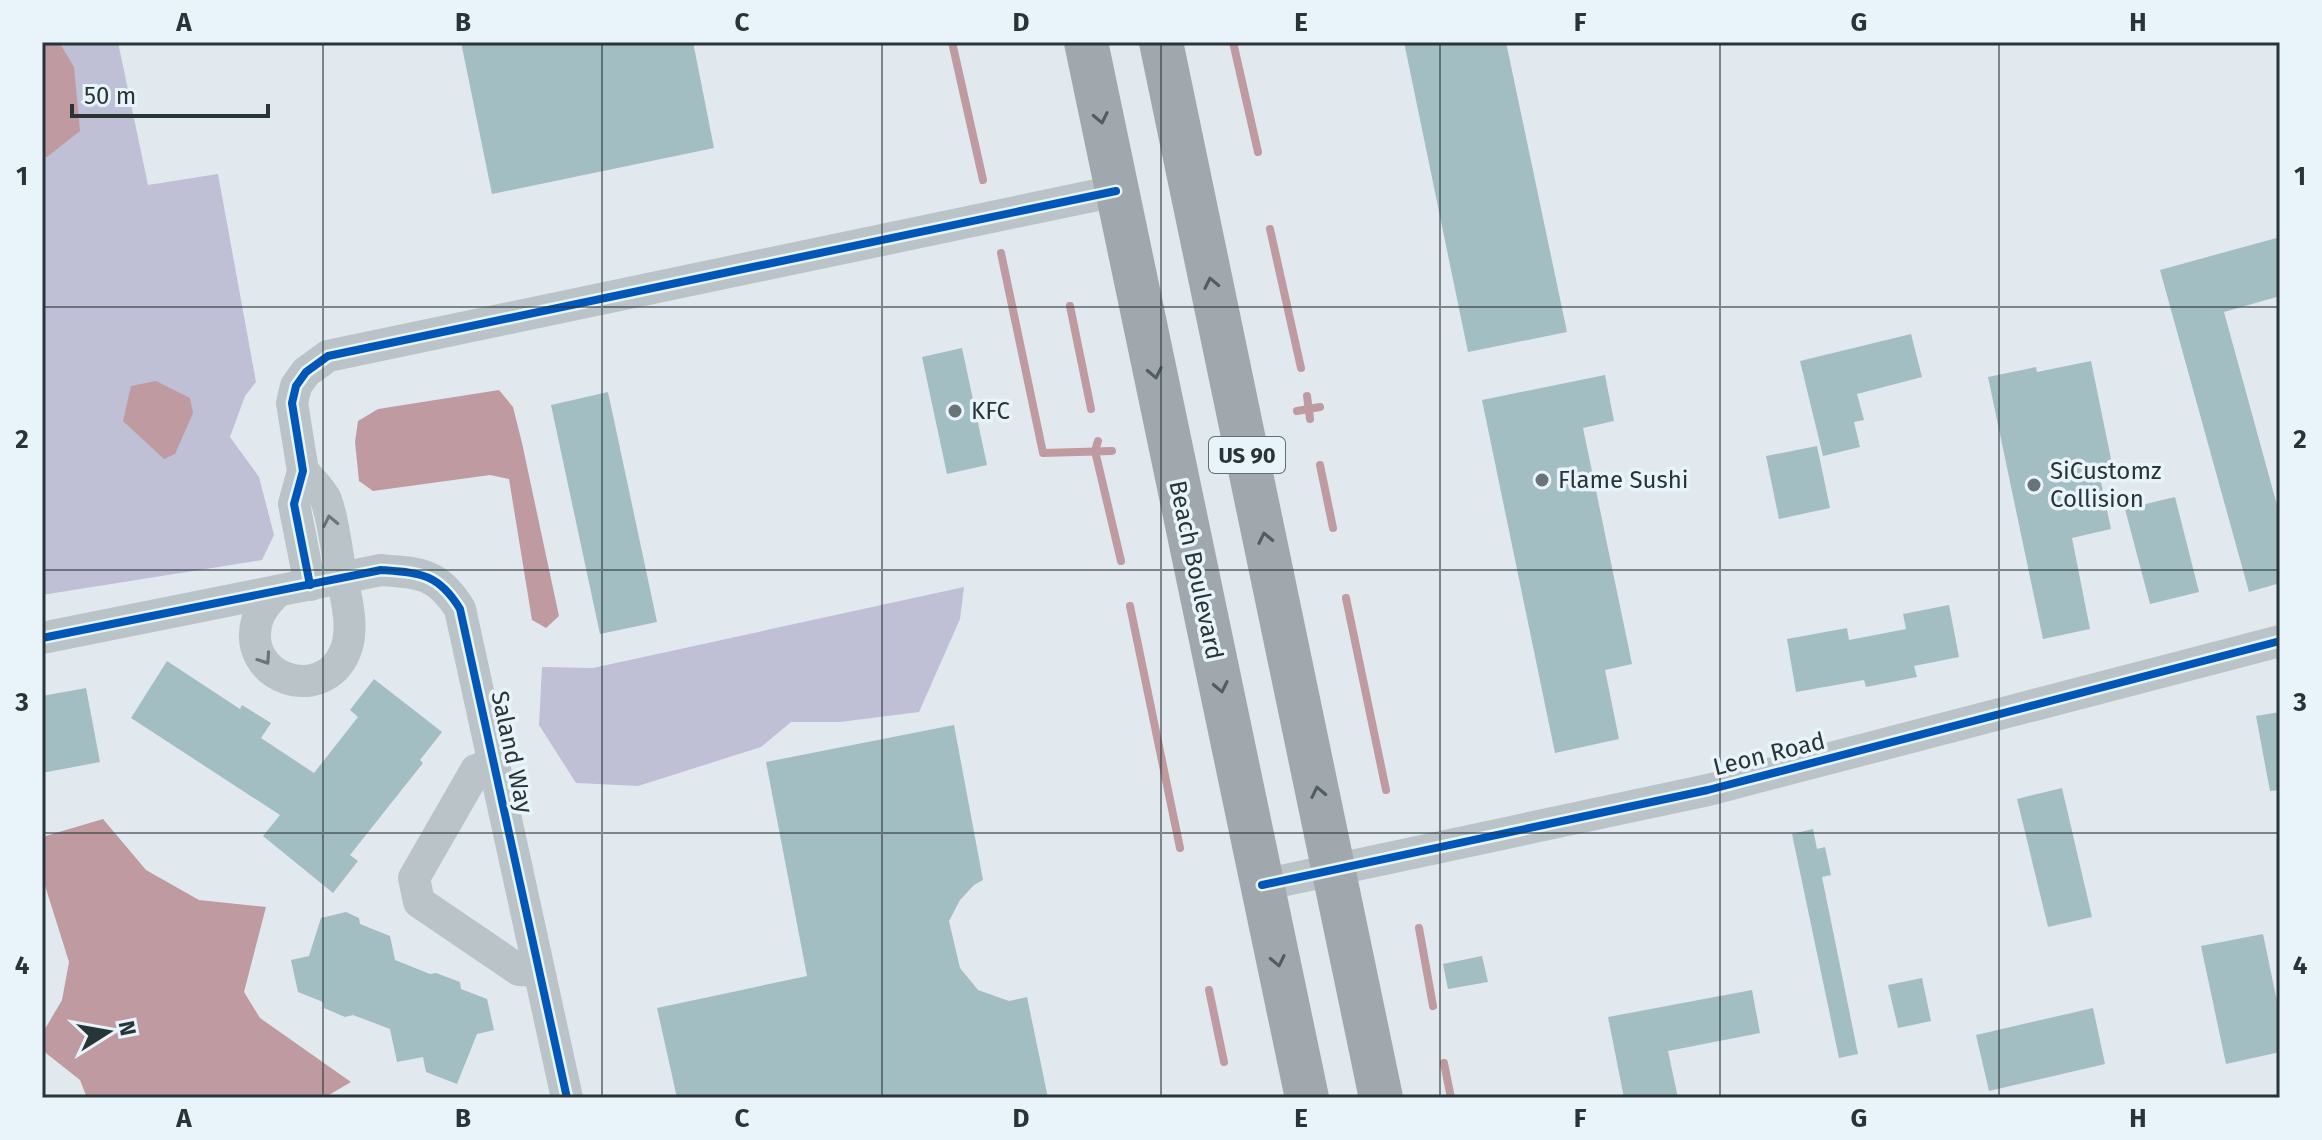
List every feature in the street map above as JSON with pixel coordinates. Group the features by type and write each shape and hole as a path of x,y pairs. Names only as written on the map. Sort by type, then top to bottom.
{"highway":[{"name":"Beach Boulevard","path":"1086,42 1307,1098"},
{"name":"US 90","path":"1161,42 1381,1098"}],"street":[{"path":"310,585 294,504 303,471 292,403 296,386 306,372 328,356 1116,191"},
{"path":"278,591 257,619 257,651 266,665 279,676 294,681 310,681 326,675 338,665 346,650 349,618 326,498 303,471"},
{"name":"Saland Way","path":"42,638 381,570 433,580 448,590 460,609 567,1098"},
{"name":"Leon Road","path":"1262,885 1708,790 2280,641"},
{"path":"494,764 476,770 414,878 419,902 519,970 539,971"}],"shaded area":[{"path":"42,42 118,42 148,185 218,174 256,382 245,396 230,437 259,477 274,535 262,560 42,595"},
{"path":"42,42 59,42 74,67 80,131 42,158"},
{"path":"156,381 190,398 193,413 175,454 164,459 123,421 131,386"},
{"path":"499,390 513,407 559,616 546,628 532,620 509,479 490,475 373,491 359,481 355,442 358,421 378,409"},
{"path":"964,587 960,619 919,712 840,722 791,722 761,747 638,786 576,783 539,725 542,667 593,668"},
{"path":"103,819 146,870 199,900 266,907 244,992 260,1018 351,1082 324,1098 87,1098 80,1080 42,1050 42,1034 62,1000 69,962 42,876 42,837"}],"building":[{"path":"461,42 693,42 714,148 492,194"},
{"path":"1404,42 1506,42 1567,332 1468,352"},
{"path":"2280,237 2280,296 2224,312 2280,516 2280,583 2249,592 2160,270"},
{"path":"1911,334 1922,377 1857,394 1864,420 1854,422 1860,447 1823,456 1800,361"},
{"name":"KFC","path":"962,348 987,465 947,474 922,357"},
{"path":"2091,361 2112,464 2098,468 2111,529 2072,538 2090,629 2043,639 1988,377 2036,367 2037,372"},
{"path":"1605,375 1614,421 1583,428 1632,664 1605,670 1619,739 1555,753 1482,400"},
{"path":"608,392 657,622 600,634 551,405"},
{"path":"1817,446 1830,508 1779,519 1766,456"},
{"path":"2175,497 2199,592 2150,604 2125,509"},
{"path":"1949,605 1959,657 1914,666 1917,677 1866,687 1864,680 1796,692 1787,639 1847,628 1849,640 1906,629 1903,614"},
{"path":"167,661 240,709 242,705 271,723 261,738 314,773 358,717 350,710 374,679 442,732 420,760 423,763 350,855 358,861 333,893 263,836 280,815 131,718"},
{"path":"86,688 100,762 42,773 42,696"},
{"path":"2280,712 2280,790 2270,791 2256,716"},
{"path":"954,725 983,880 960,900 949,921 960,968 978,990 1009,1001 1027,997 1048,1098 677,1098 657,1008 807,976 766,762"},
{"path":"2062,788 2092,917 2048,927 2017,799"},
{"path":"1813,829 1817,849 1825,847 1831,875 1822,877 1858,1054 1839,1058 1792,834"},
{"path":"346,912 359,918 360,924 390,936 395,960 460,982 461,989 487,999 494,1030 477,1034 457,1084 426,1072 423,1057 397,1062 390,1029 353,1015 345,1017 324,1008 323,1002 298,992 291,960 309,956 321,918"},
{"path":"2263,934 2280,1016 2280,1052 2226,1064 2201,946"},
{"path":"1482,956 1488,982 1448,989 1443,964"},
{"path":"1922,978 1931,1021 1898,1028 1888,985"},
{"path":"1752,990 1760,1033 1668,1051 1678,1098 1624,1098 1608,1017"},
{"path":"2093,1008 2105,1064 1989,1091 1976,1035"}],"waterway":[{"path":"952,42 983,180"},
{"path":"1233,42 1258,152"},
{"path":"1270,229 1301,368"},
{"path":"1001,253 1043,453 1112,451"},
{"path":"1070,306 1091,409"},
{"path":"1307,396 1310,419"},
{"path":"1297,411 1320,407"},
{"path":"1098,441 1095,451 1121,561"},
{"path":"1320,465 1333,528"},
{"path":"1346,598 1386,790"},
{"path":"1130,606 1180,848"},
{"path":"1419,928 1433,1006"},
{"path":"1209,990 1224,1062"},
{"path":"1444,1063 1451,1098"}],"cycle path":[{"path":"310,585 294,504 303,471 292,403 296,386 306,372 328,356 1116,191"},
{"path":"42,638 381,570 417,574 444,588 460,609 567,1098"},
{"path":"1262,885 1708,790 2280,641"}],"place":[{"name":"KFC","path":"955,411"},
{"name":"Flame Sushi","path":"1542,480"},
{"name":"SiCustomz Collision","path":"2034,485"}]}
